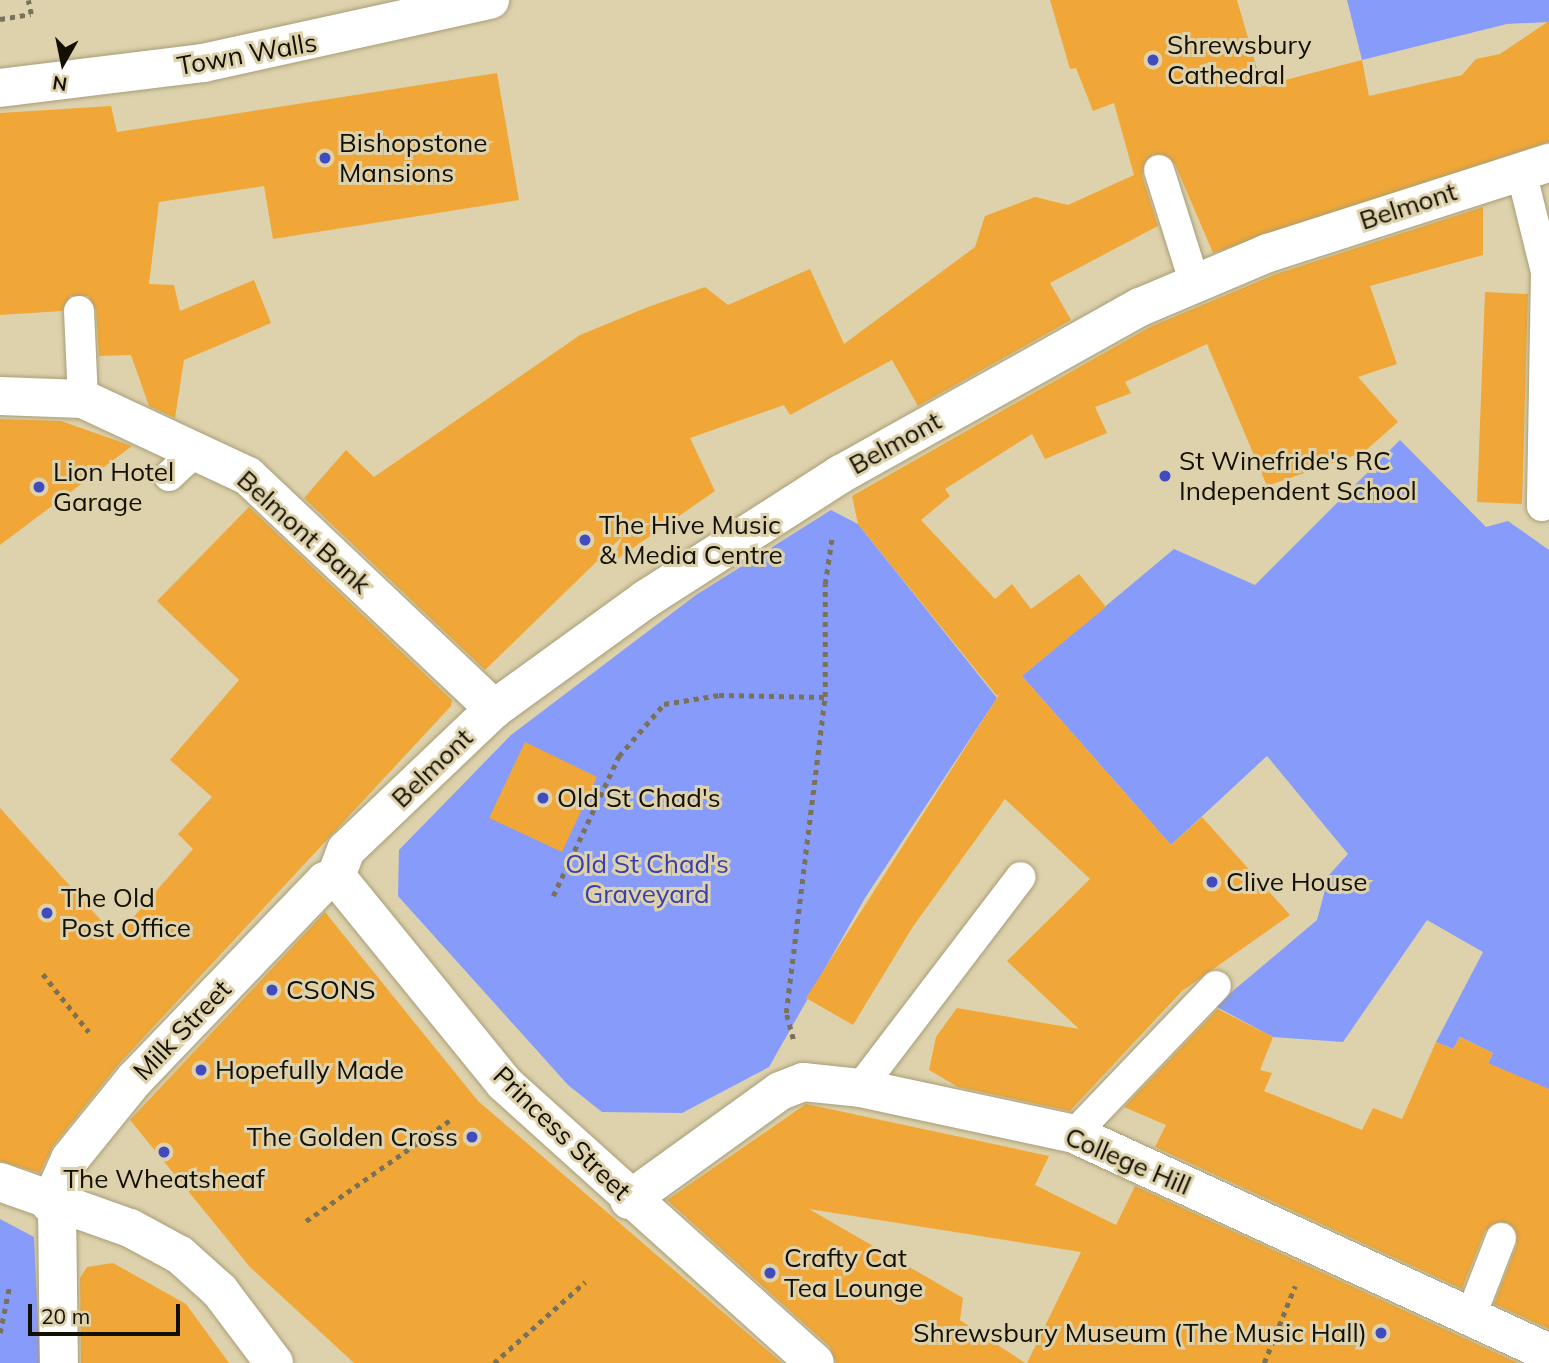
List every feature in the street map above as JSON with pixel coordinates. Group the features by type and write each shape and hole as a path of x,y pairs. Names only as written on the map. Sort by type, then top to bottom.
{"street":[{"name":"Town Walls","path":"0,88 203,63 490,0"},
{"name":"Belmont","path":"336,876 346,850 494,709 646,599 841,474 1140,307 1268,253 1535,167"},
{"name":"Belmont Bank","path":"0,396 83,399 198,449 248,476 494,709"},
{"name":"Princess Street","path":"336,876 505,1083 629,1199 815,1363"},
{"name":"Milk Street","path":"53,1205 70,1159 134,1080 325,881 336,876"},
{"name":"College Hill","path":"803,1082 860,1088 1074,1134 1311,1246 1549,1353"},
{"path":"629,1199 780,1091 803,1082"},
{"path":"0,1182 53,1205 130,1228 180,1255 220,1291 274,1363"},
{"path":"53,1205 59,1363"}],"lane":[{"path":"1535,167 1546,272 1542,506"},
{"path":"1159,170 1195,284"},
{"path":"79,311 83,399"},
{"path":"169,476 198,449"},
{"path":"860,1088 1021,877"},
{"path":"1074,1134 1216,986"},
{"path":"1470,1318 1500,1238"}],"path":[{"path":"0,19 32,14 28,0"},
{"path":"803,1082 786,1013 825,697 825,584 841,474"},
{"path":"553,896 620,755 664,704 719,695 825,697"},
{"path":"43,974 89,1031"},
{"path":"306,1221 450,1120"},
{"path":"1264,1363 1311,1246"},
{"path":"494,1363 585,1282"},
{"path":"0,1333 10,1285"}],"green space":[{"path":"1347,0 1549,0 1549,22 1507,24 1362,60"},
{"path":"1400,440 1486,527 1508,521 1549,550 1549,1089 1482,1076 1493,1053 1460,1037 1453,1049 1436,1042 1483,952 1427,920 1343,1042 1273,1037 1215,1006 1317,920 1329,875 1348,854 1267,756 1171,845 1022,676 1174,549 1255,585"},
{"name":"Old St Chad's Graveyard","path":"831,510 858,524 997,698 865,898 769,1067 682,1113 602,1112 568,1085 398,896 399,850 511,735 696,595"},
{"path":"0,1219 34,1237 40,1363 0,1363"}],"building":[{"path":"1050,0 1237,0 1262,86 1362,60 1369,96 1462,75 1476,59 1500,54 1549,21 1549,142 1213,253 1175,164 1153,154 1142,175 1158,226 1050,283 1071,320 918,406 892,360 790,415 784,405 690,438 715,491 610,564 623,536 485,670 304,498 346,450 374,477 580,335 648,307 705,287 728,305 810,269 844,344 975,247 985,216 1035,197 1068,205 1134,175 1114,103 1093,111 1076,68 1070,69"},
{"path":"497,73 519,200 273,239 264,186 159,202 149,284 174,285 180,311 254,280 271,323 184,360 175,418 149,406 131,355 99,356 96,310 88,296 70,296 62,311 0,315 0,113 111,106 117,132"},
{"path":"1483,207 1483,255 1370,286 1397,364 1358,377 1398,422 1364,452 1267,486 1207,344 1125,382 1131,393 1095,407 1107,433 1045,459 1032,434 945,489 950,496 921,520 995,599 1012,584 1031,609 1079,574 1106,607 1022,676 1171,845 1202,817 1290,915 1182,991 1070,1111 958,1087 929,1070 936,1037 957,1008 1079,1029 1007,961 1090,879 1005,799 912,928 853,1025 806,998 1000,693 997,696 858,524 852,496 1150,327 1276,274"},
{"path":"1485,292 1528,294 1522,504 1477,502"},
{"name":"Lion Hotel Garage","path":"0,419 61,421 132,446 0,545"},
{"path":"249,507 452,700 451,706 118,1065 53,1146 40,1173 0,1161 0,808 116,937 193,849 178,834 212,797 170,760 239,680 157,601"},
{"name":"Old St Chad's","path":"525,742 597,777 562,852 489,818"},
{"path":"325,912 478,1101 782,1363 354,1363 250,1267 130,1120"},
{"path":"1218,1009 1273,1037 1260,1070 1272,1073 1264,1091 1362,1130 1373,1108 1402,1119 1436,1042 1453,1049 1460,1037 1493,1053 1488,1063 1549,1089 1549,1329 1494,1304 1517,1244 1508,1222 1485,1231 1462,1289 1155,1147 1166,1125 1124,1107"},
{"path":"806,1104 1049,1156 1035,1185 1116,1225 1135,1186 1518,1363 1027,1363 1081,1252 809,1209 963,1298 960,1320 1025,1363 836,1363 830,1347 667,1200"},
{"path":"113,1263 186,1304 229,1363 81,1363 80,1278 87,1267"}],"place":[{"name":"Shrewsbury Cathedral","path":"1153,60"},
{"name":"Bishopstone Mansions","path":"325,158"},
{"name":"St Winefride's RC Independent School","path":"1165,476"},
{"name":"Lion Hotel Garage","path":"39,487"},
{"name":"The Hive Music & Media Centre","path":"585,540"},
{"name":"Old St Chad's","path":"543,798"},
{"name":"Clive House","path":"1212,882"},
{"name":"The Old Post Office","path":"47,913"},
{"name":"CSONS","path":"272,990"},
{"name":"Hopefully Made","path":"201,1070"},
{"name":"The Golden Cross","path":"472,1137"},
{"name":"The Wheatsheaf","path":"164,1152"},
{"name":"Crafty Cat Tea Lounge","path":"770,1273"},
{"name":"Shrewsbury Museum (The Music Hall)","path":"1381,1333"}]}
